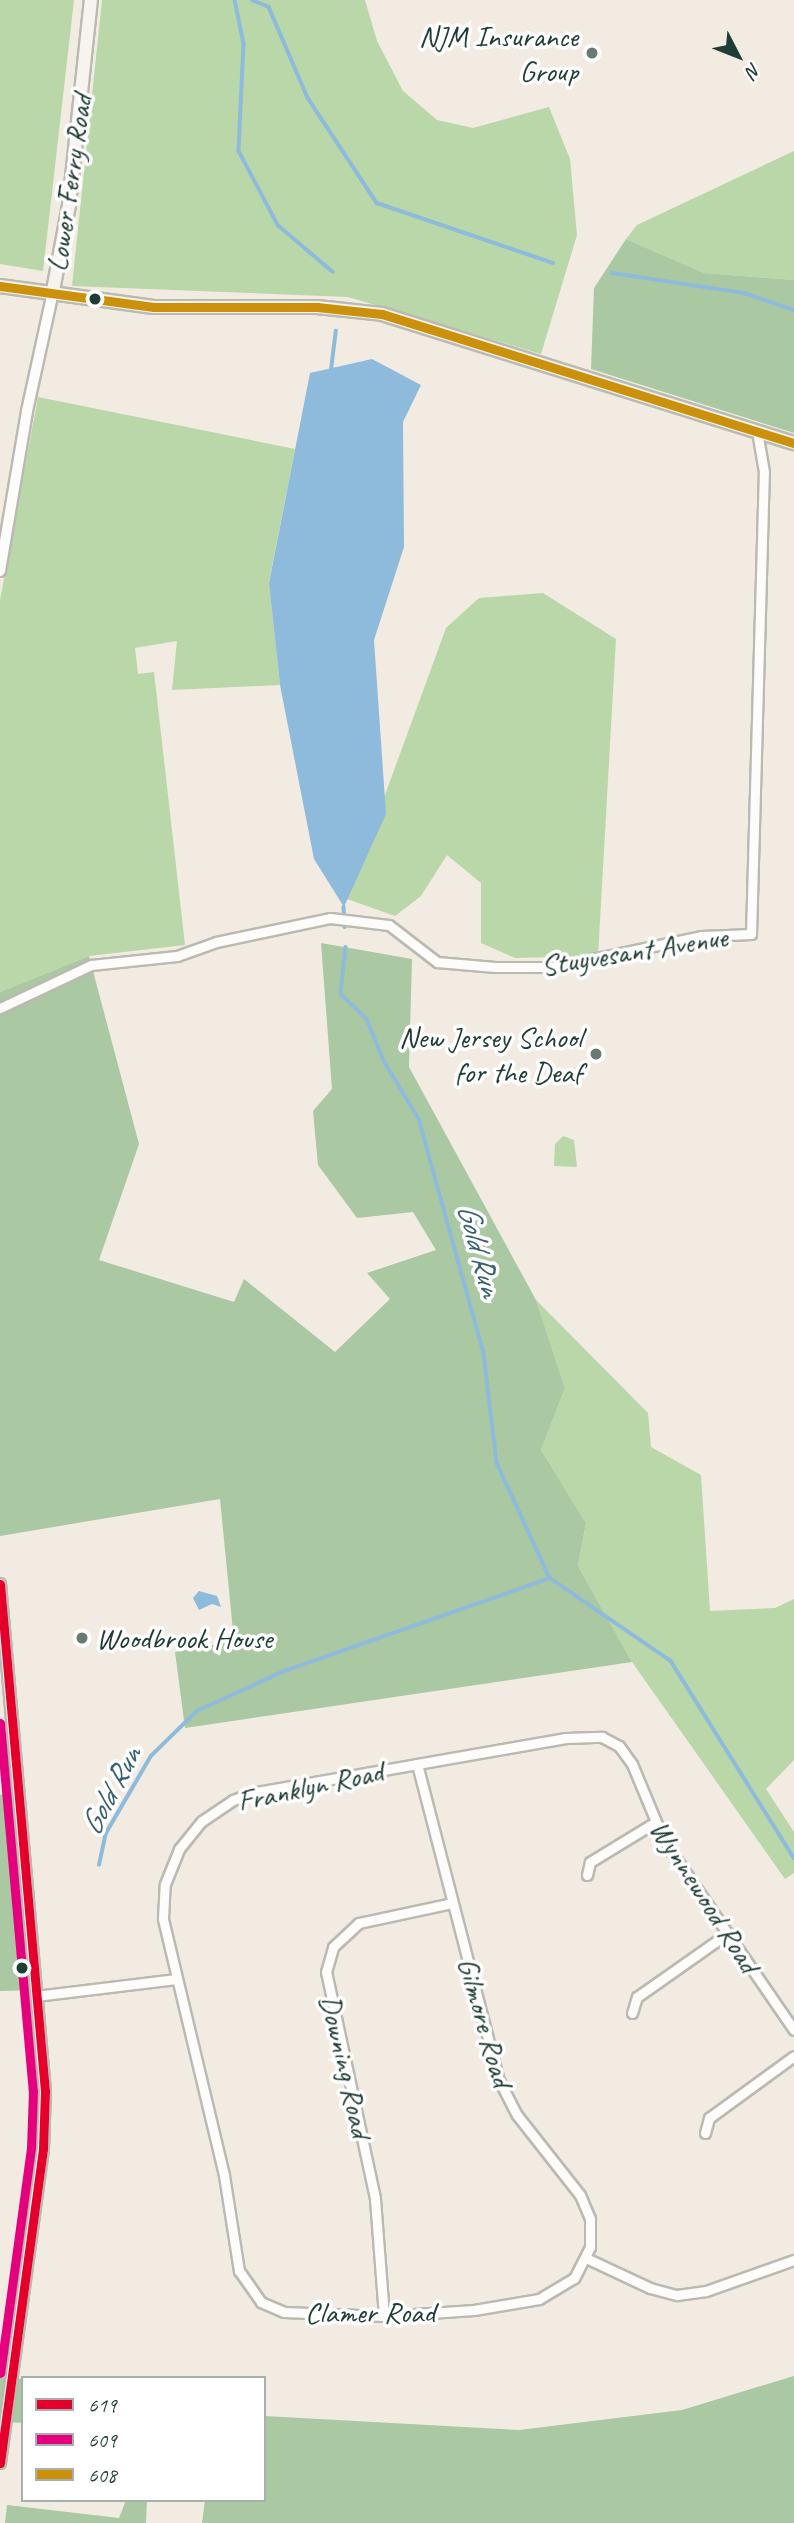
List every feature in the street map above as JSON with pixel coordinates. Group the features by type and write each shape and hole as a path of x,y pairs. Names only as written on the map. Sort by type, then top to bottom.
{"main road":[{"name":"Lower Ferry Road","path":"52,296 69,205 90,0"},
{"path":"0,286 52,296 154,307 317,307 382,314 794,443"}],"street":[{"name":"Lower Ferry Road","path":"0,572 27,411 52,296"},
{"name":"Stuyvesant Avenue","path":"0,1008 91,965 177,956 216,942 330,918 360,919 389,925 437,962 495,967 554,967 701,936 751,934 764,472 757,431"},
{"path":"0,1584 36,1996 44,2130 0,2463"},
{"name":"Franklyn Road","path":"176,1979 164,1930 164,1892 179,1849 202,1821 251,1793 592,1736"},
{"name":"Wynnewood Road","path":"592,1736 619,1746 632,1764 654,1823 794,2030"},
{"name":"Gilmore Road","path":"417,1764 499,2080 517,2115 586,2207 591,2233 586,2258"},
{"path":"587,1875 590,1862 654,1823"},
{"name":"Downing Road","path":"384,2316 373,2187 326,1972 333,1947 359,1923 452,1903"},
{"path":"632,2013 637,1997 728,1933"},
{"path":"36,1996 176,1979"},
{"name":"Clamer Road","path":"176,1979 224,2175 244,2283 261,2302 285,2312 384,2316 474,2310 540,2299 564,2287 586,2258"},
{"path":"705,2133 709,2118 794,2056"},
{"path":"586,2258 650,2288 677,2295 706,2291 791,2262"}],"green space":[{"path":"0,0 74,0 43,271 0,264"},
{"path":"102,0 365,0 377,41 403,91 437,120 473,128 549,107 570,159 577,235 541,354 348,297 72,286"},
{"path":"794,151 794,280 704,273 626,239 637,225"},
{"path":"626,239 704,273 794,280 794,433 591,369 594,288"},
{"path":"38,397 295,449 269,582 280,685 172,690 177,641 135,648 138,674 154,672 185,945 89,956 0,992 0,600"},
{"path":"543,593 616,639 598,956 515,958 481,943 481,883 447,855 421,896 395,916 347,899 446,628 479,598"},
{"path":"321,943 412,959 409,1067 536,1300 565,1388 541,1450 586,1523 578,1566 632,1662 185,1728 175,1652 234,1641 220,1499 0,1536 0,992 89,956 139,1144 99,1260 234,1302 244,1279 335,1352 390,1299 367,1273 436,1250 413,1212 357,1218 318,1165 313,1111 332,1089"},
{"path":"563,1136 574,1140 577,1167 554,1166 555,1144"},
{"path":"536,1300 648,1413 651,1447 701,1475 710,1611 775,1608 794,1599 794,1760 766,1789 794,1832 794,1873 785,1879 632,1662 578,1566 586,1523 541,1450 565,1388"},
{"path":"14,1791 37,1990 0,1991 0,1795"},
{"path":"794,2376 794,2523 202,2523 205,2502 266,2502 266,2416 519,2430 682,2410"},
{"path":"0,2378 21,2379 21,2423 0,2422"},
{"path":"125,2502 147,2502 146,2523 5,2523 7,2505 119,2518"}],"water":[{"path":"372,359 421,385 403,422 404,547 374,640 386,814 344,907 314,859 280,685 269,583 310,373"},
{"path":"199,1591 217,1596 221,1607 212,1604 199,1610 193,1598"}],"waterway":[{"path":"235,0 244,44 239,151 278,225 333,272"},
{"path":"252,0 269,7 308,98 377,203 553,263"},
{"path":"612,273 744,293 794,310"},
{"path":"331,370 336,331"},
{"name":"Gold Run","path":"344,907 345,927"},
{"name":"Gold Run","path":"346,947 341,994 367,1019 384,1061 419,1119 484,1354 497,1463 550,1578 671,1661 794,1858"},
{"name":"Gold Run","path":"99,1865 106,1833 151,1756 197,1711 282,1672 550,1578"}],"transit line":[{"name":"608","path":"0,286 154,307 317,307 382,314 794,443"},
{"name":"619","path":"0,1584 45,2091 43,2149 0,2463"},
{"name":"609","path":"0,1723 33,2091 31,2148 0,2373"}],"place":[{"name":"NJM Insurance Group","path":"592,53"},
{"name":"New Jersey School for the Deaf","path":"596,1054"},
{"name":"Woodbrook House","path":"82,1638"}]}
